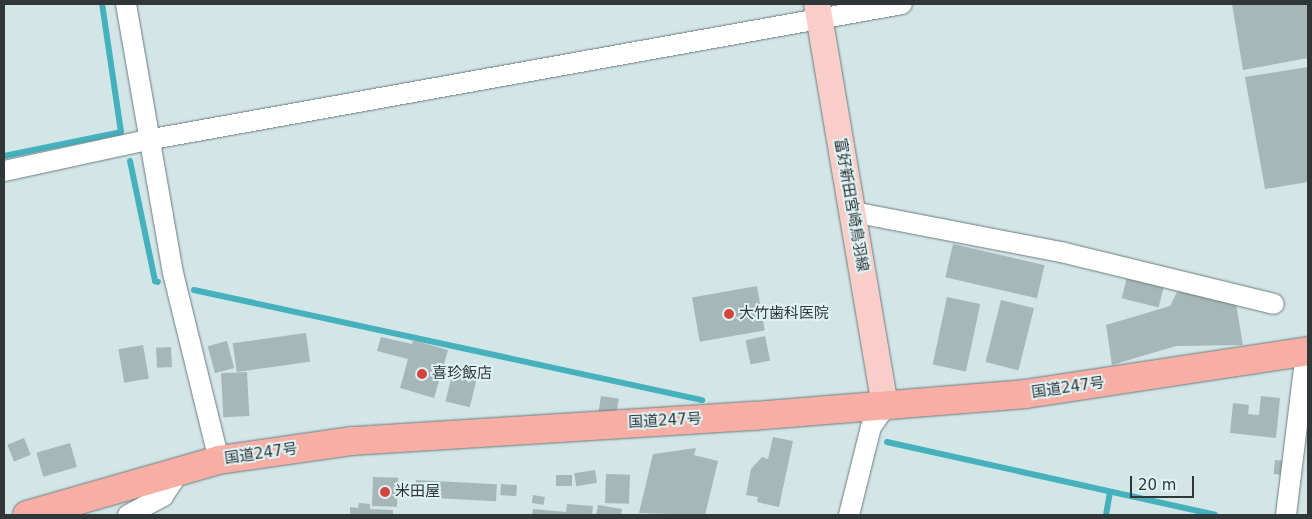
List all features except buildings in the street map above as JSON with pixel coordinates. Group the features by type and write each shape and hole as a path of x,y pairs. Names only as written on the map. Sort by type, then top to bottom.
{"highway":[{"name":"国道247号","path":"27,515 219,460 392,438 885,406 1025,394 1307,351"}],"main road":[{"name":"富好新田宮崎鳥羽線","path":"818,11 885,406"}],"street":[{"path":"126,4 147,140 173,273 219,460"},
{"path":"4,171 147,140 818,11 902,4"},
{"path":"853,212 1061,252 1274,304"},
{"path":"1286,515 1307,351"},
{"path":"849,515 871,427 885,406"},
{"path":"128,515 163,496 179,472"}],"waterway":[{"path":"4,156 121,132 102,4"},
{"path":"130,161 155,281 158,282"},
{"path":"194,290 702,400"},
{"path":"887,442 1215,515"},
{"path":"1106,515 1110,492"}],"place":[{"name":"大竹歯科医院","path":"729,314"},
{"name":"喜珍飯店","path":"422,374"},
{"name":"米田屋","path":"385,492"}]}
